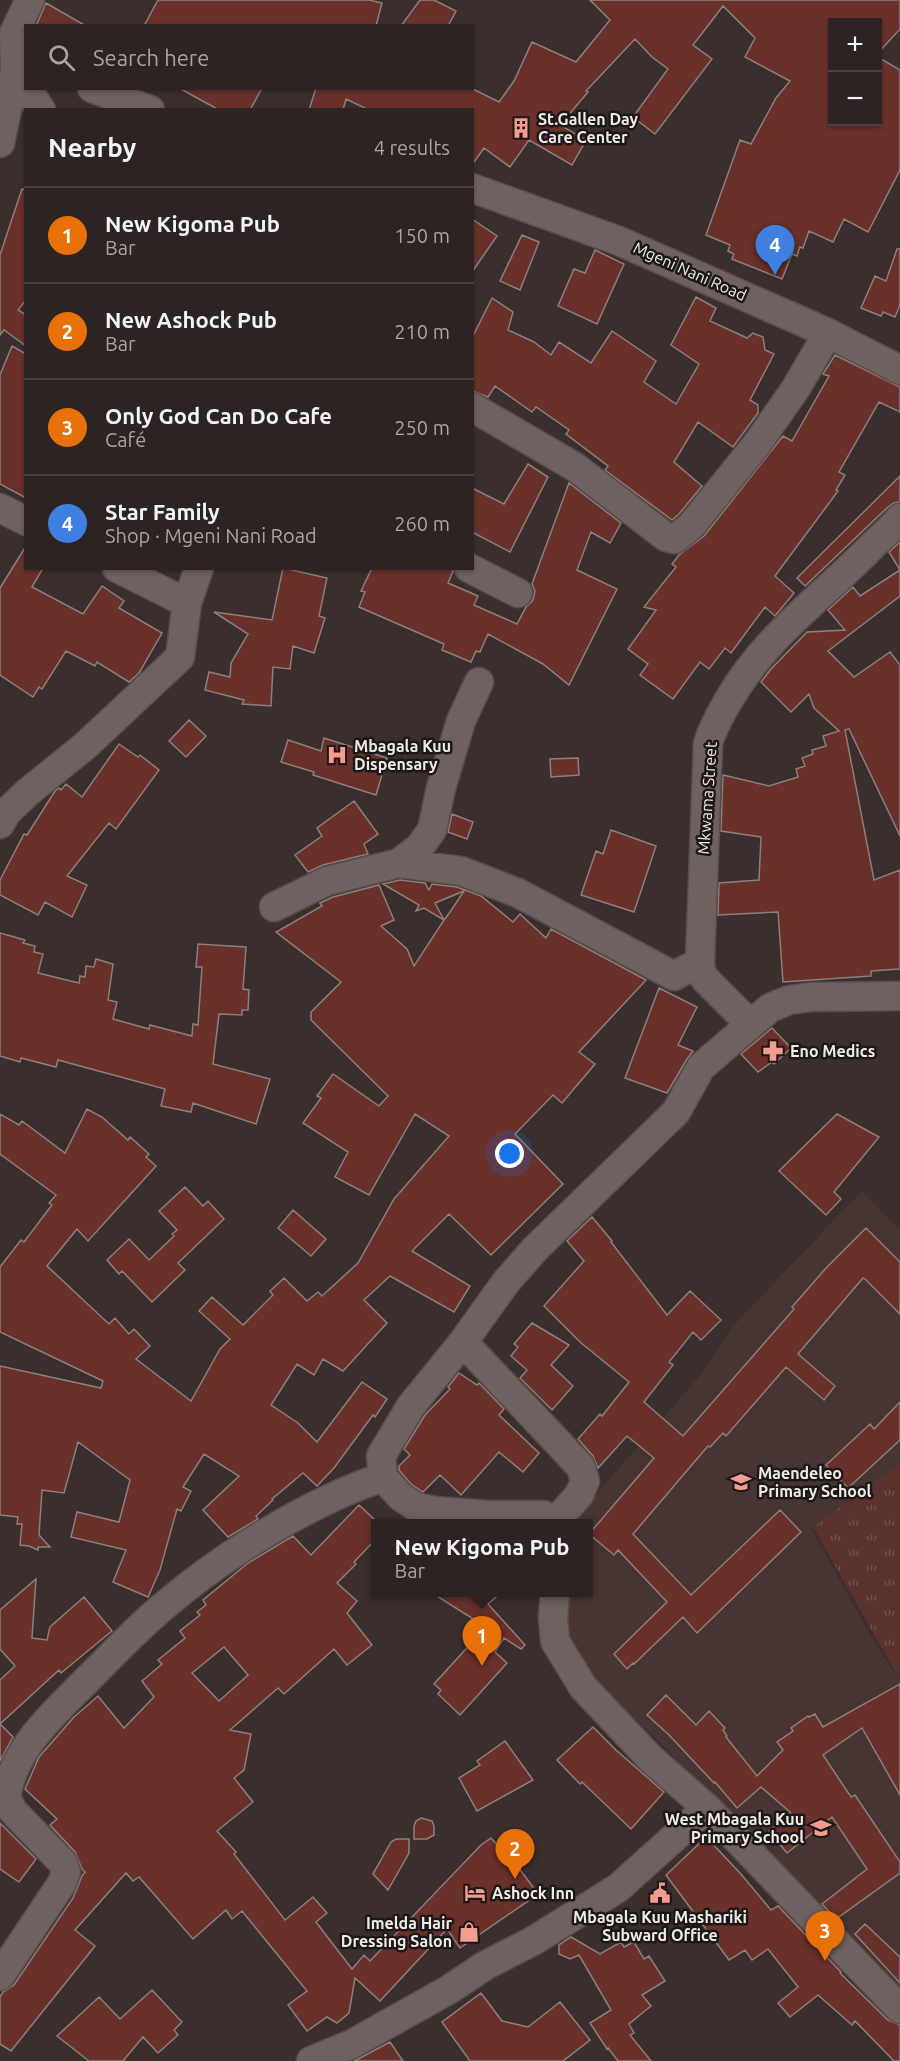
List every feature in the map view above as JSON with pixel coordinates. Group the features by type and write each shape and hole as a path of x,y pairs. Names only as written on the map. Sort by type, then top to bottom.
{"street":[{"path":"0,143 18,71 14,33 30,0"},
{"path":"29,90 40,108"},
{"path":"97,90 145,108"},
{"name":"Mgeni Nani Road","path":"474,190 620,241 828,333 900,370"},
{"path":"474,408 575,467 666,537 675,539 691,526 757,444 796,388 828,333"},
{"path":"0,508 24,520"},
{"name":"Mkwama Street","path":"700,962 708,743 712,730 738,683 770,641 838,580 900,518"},
{"path":"121,570 187,603"},
{"path":"0,824 7,812 28,792 85,746 180,657 187,603 198,570"},
{"path":"473,570 519,593"},
{"path":"274,907 327,881 399,863 420,848 432,830 441,788 461,721 478,682"},
{"path":"399,863 461,872 518,893 674,976 700,962 705,979 750,1024"},
{"path":"550,1519 544,1515 487,1515 435,1511 416,1507 400,1496 383,1477 381,1456 411,1406 463,1342 506,1282 535,1249 676,1112 701,1067 770,1008 789,1000 811,997 900,996"},
{"path":"463,1342 581,1467 585,1481 579,1495 559,1519"},
{"path":"0,1976 62,1883 66,1872 57,1854 13,1811 6,1798 13,1774 41,1726 146,1621 207,1573 260,1538 332,1497 383,1477"},
{"path":"555,1597 553,1617 555,1641 583,1688 651,1758 707,1808 900,2009"},
{"path":"311,2061 352,2044 450,1989 486,1965 532,1941 618,1888 707,1808"}],"shaded area":[{"name":"Maendeleo Primary School","path":"862,1191 900,1230 900,1465 812,1530 869,1633 897,1677 900,1676 900,1994 660,1743 577,1663 566,1639 567,1597 593,1597 593,1519 578,1519 578,1515 698,1378 733,1326"}],"green space":[{"path":"900,1464 900,1673 897,1675 813,1527"}],"building":[{"path":"158,0 369,0 382,3 377,24 145,24"},
{"path":"420,0 434,0 456,11 449,24 402,24"},
{"path":"590,0 900,0 900,29 882,49 882,18 828,18 828,126 882,126 882,59 900,70 900,170 868,232 844,219 833,242 809,231 803,248 800,247 797,256 792,254 782,279 732,259 734,254 728,251 730,245 706,235 740,140 751,144 776,98 790,81 745,57 755,38 723,6 693,45 712,59 655,134 633,117 668,69 652,57 635,39 586,91 588,92 560,125 586,140 572,165 529,140 510,167 484,148 474,162 474,108 365,108 346,99 344,108 310,108 315,90 474,90 499,102 514,81 532,42 576,62 610,20"},
{"path":"46,3 83,24 37,24"},
{"path":"183,90 261,90 251,108 215,108"},
{"path":"22,189 24,190 24,302 18,310 24,314 24,345 4,330 0,335 0,255"},
{"path":"474,220 497,236 474,269"},
{"path":"522,235 539,242 520,290 500,281"},
{"path":"897,249 900,249 900,305 895,317 883,312 881,316 861,308 875,276 886,281"},
{"path":"595,250 624,264 597,324 558,306 574,269 585,273"},
{"path":"696,297 716,308 710,321 747,338 753,333 763,337 765,350 774,354 750,400 758,405 758,413 733,447 698,422 674,462 702,486 672,520 605,470 608,466 566,434 569,430 536,407 532,412 495,386 488,397 474,392 474,334 492,298 513,312 508,330 534,342 551,355 559,342 591,363 612,331 656,361 644,382 676,404 699,364 671,345"},
{"path":"12,346 24,353 24,497 0,484 0,375"},
{"path":"835,355 900,387 900,412 879,402 839,472 845,475 836,490 838,491 775,576 794,593 775,616 765,607 731,653 725,648 709,669 700,662 673,699 640,675 648,664 628,649 656,610 644,607 676,567 672,564 679,555 704,536 783,436 792,441 829,376 823,374"},
{"path":"528,464 548,477 510,552 474,533 474,489 504,504"},
{"path":"900,476 900,502 888,507 805,586 797,578"},
{"path":"569,483 621,523 610,543 591,532 577,570 617,589 569,685 543,664 488,634 480,652 476,651 471,662 442,650 444,644 359,607 365,592 361,591 371,570 453,570 448,583 478,596 474,605 517,624 526,607 533,600 535,591 532,584"},
{"path":"900,542 900,570 889,552"},
{"path":"24,549 24,570 42,570 32,587 83,614 102,586 124,601 119,608 162,633 139,673 129,682 97,662 95,666 66,651 42,689 39,687 33,697 0,675 0,588"},
{"path":"283,570 327,578 319,616 325,618 314,653 293,646 290,669 273,667 271,706 242,704 244,700 205,690 209,672 230,677 231,663 248,634 214,612 272,620"},
{"path":"900,570 900,596 828,651 854,677 890,652 900,665 900,836 849,729 845,730 874,880 900,870 900,969 871,971 871,976 783,982 778,912 718,915 719,883 759,880 761,837 721,831 723,775 769,786 798,777 796,769 805,766 802,758 813,754 812,750 826,746 823,736 839,731 814,708 809,694 791,712 761,682 807,632 845,630 828,610 853,587 860,596"},
{"path":"189,720 206,736 186,757 169,741"},
{"path":"324,738 387,758 376,795 281,762 288,740 321,751"},
{"path":"119,744 138,757 140,755 159,770 116,829 109,823 67,876 87,885 72,917 45,902 38,915 0,895 0,880 24,834 27,835 55,791 59,788 61,790 66,784 82,797"},
{"path":"578,758 579,775 551,777 550,759"},
{"path":"354,801 378,834 364,844 368,854 323,865 308,872 295,855 322,836 317,828"},
{"path":"452,814 473,822 467,839 448,832"},
{"path":"611,830 656,846 634,912 581,895 596,851 603,854"},
{"path":"400,880 425,883 429,890 432,884 457,887 481,896 513,922 520,914 546,938 551,929 646,980 579,1052 595,1064 562,1103 553,1095 515,1134 563,1184 491,1255 449,1214 412,1251 470,1286 454,1312 390,1276 364,1300 387,1323 343,1371 323,1359 314,1375 297,1364 271,1405 298,1423 317,1442 362,1382 387,1399 334,1468 317,1486 303,1473 272,1499 256,1516 258,1519 228,1537 203,1510 239,1476 204,1454 183,1487 191,1491 181,1511 177,1509 160,1570 148,1597 113,1582 126,1550 71,1537 77,1512 119,1522 130,1480 78,1442 64,1493 42,1490 39,1535 50,1547 38,1547 38,1550 20,1545 22,1524 17,1524 18,1517 0,1515 0,1366 101,1388 103,1381 0,1332 0,1267 21,1240 24,1242 52,1205 49,1203 56,1195 0,1154 0,1114 19,1125 22,1121 65,1153 87,1109 102,1117 128,1140 130,1137 149,1154 146,1157 156,1166 88,1241 77,1229 47,1266 109,1324 115,1318 129,1334 134,1329 150,1346 136,1359 191,1401 220,1349 230,1339 199,1311 212,1297 243,1325 273,1295 270,1291 284,1278 307,1301 318,1292 322,1296 358,1263 394,1199 449,1136 415,1114 369,1195 335,1177 348,1152 303,1123 321,1098 317,1096 333,1074 379,1106 388,1096 311,1020 311,1012 341,982 276,932 322,906 320,903 333,897 379,885 394,920 381,926 407,949 414,966 444,920 424,908 416,911 419,905 383,884","holes":["464,891 444,920 435,903"]},
{"path":"0,933 25,940 23,943 35,946 34,952 43,954 38,973 79,983 80,976 85,977 86,966 94,967 96,959 113,964 108,1000 117,1002 113,1019 149,1029 150,1025 192,1036 193,1024 198,1025 202,967 196,967 198,944 246,947 243,989 249,990 248,1010 242,1010 242,1015 219,1014 213,1064 270,1079 256,1124 193,1103 191,1112 161,1106 165,1089 58,1060 56,1067 21,1058 20,1062 0,1056"},
{"path":"659,988 697,1007 678,1045 693,1051 667,1093 625,1078"},
{"path":"772,1028 791,1048 774,1064 772,1062 758,1072 741,1054"},
{"path":"837,1114 879,1137 834,1192 841,1199 826,1215 779,1171"},
{"path":"185,1187 203,1206 208,1201 224,1219 178,1263 185,1270 152,1302 122,1271 119,1274 107,1260 129,1239 149,1260 174,1236 172,1234 177,1230 159,1211"},
{"path":"293,1210 326,1239 311,1256 278,1228"},
{"path":"592,1217 667,1315 690,1291 721,1320 701,1340 693,1332 669,1362 673,1365 644,1402 683,1436 794,1309 792,1307 827,1267 866,1228 900,1262 900,1314 863,1278 798,1354 835,1386 824,1400 786,1367 726,1436 723,1433 710,1447 708,1446 633,1534 691,1595 780,1510 801,1532 697,1633 683,1617 627,1669 614,1654 667,1602 618,1550 614,1555 593,1537 593,1529 654,1458 627,1436 598,1468 593,1456 578,1439 600,1414 602,1416 629,1382 580,1342 544,1306 584,1261 567,1241"},
{"path":"532,1323 569,1345 551,1365 573,1386 552,1410 520,1378 527,1370 511,1356 518,1347 514,1344"},
{"path":"459,1373 477,1385 479,1383 504,1409 499,1415 539,1453 523,1472 499,1452 461,1495 440,1475 423,1492 411,1484 399,1470 399,1466 410,1455 404,1449 425,1415 450,1389 448,1387"},
{"path":"900,1402 900,1440 848,1488 826,1465 870,1424 874,1429"},
{"path":"359,1505 374,1519 371,1519 371,1544 337,1583 357,1601 347,1613 372,1645 347,1665 334,1649 284,1694 278,1688 230,1730 251,1734 244,1770 234,1778 253,1802 217,1831 236,1852 234,1854 285,1920 313,1897 327,1913 316,1922 352,1969 364,1955 370,1961 481,1845 491,1838 536,1891 528,1898 528,1901 460,1948 447,1929 380,2001 355,1978 349,2013 337,2023 327,2017 307,2031 288,2005 307,1991 242,1911 232,1919 226,1910 193,1939 139,1877 133,1881 126,1873 75,1930 95,1946 11,2051 0,2044 0,1997 3,1992 14,1985 73,1898 85,1872 75,1852 50,1825 57,1819 25,1789 39,1757 73,1718 98,1696 124,1728 154,1697 142,1681 162,1664 158,1660 185,1638 180,1631 200,1615 197,1612 206,1605 203,1600 248,1563 293,1536 311,1555","holes":["224,1647 248,1675 219,1701 192,1673"]},
{"path":"36,1579 32,1638 47,1640 50,1627 84,1597 112,1631 61,1673 59,1670 0,1724 0,1680 15,1666 0,1649 0,1610"},
{"path":"438,1597 496,1597 488,1604 525,1645 521,1649 504,1638 495,1652 507,1663 460,1715 438,1694 441,1690 434,1684 486,1627"},
{"path":"900,1684 900,1795 862,1728 823,1755 851,1797 855,1795 900,1862 900,1873 836,1919 822,1904 867,1869 832,1817 787,1853 769,1831 791,1813 761,1787 737,1808 715,1782 647,1715 666,1695 696,1725 709,1711 725,1728 723,1730 726,1737 757,1776 783,1750 777,1742 793,1731 791,1728 808,1716 815,1714 823,1727"},
{"path":"0,1724 13,1737 0,1761"},
{"path":"593,1727 664,1792 631,1829 582,1782 580,1784 557,1760"},
{"path":"505,1741 533,1780 477,1811 459,1778 480,1765 477,1761"},
{"path":"421,1818 432,1821 434,1835 427,1839 414,1839 414,1826"},
{"path":"0,1823 36,1859 19,1882 0,1869"},
{"path":"706,1837 771,1910 778,1906 840,1973 888,2020 900,2025 900,2061 894,2061 855,2021 852,2025 818,1995 790,2017 778,2003 798,1987 768,1949 752,1960 745,1950 729,1960 666,1875"},
{"path":"396,1839 409,1839 409,1853 388,1890 373,1874 391,1842"},
{"path":"865,1924 900,1957 900,1983 855,1934"},
{"path":"571,1937 600,1954 621,1942 624,1947 634,1942 644,1959 649,1956 665,1981 642,1995 651,2006 629,2024 634,2033 630,2035 651,2061 618,2061 590,2023 611,2010 579,1955 570,1959 559,1954 559,1945"},
{"path":"152,1990 182,2022 174,2030 178,2035 158,2053 143,2037 123,2061 89,2061 57,2036 99,1997 120,2019"},
{"path":"481,1993 502,2021 528,2027 560,2002 590,2040 563,2061 470,2061 442,2022"},
{"path":"390,2042 403,2061 354,2061 360,2058"}],"place":[{"name":"St.Gallen Day Care Center","path":"521,128"},
{"name":"Star Family","path":"775,275"},
{"name":"Mbagala Kuu Dispensary","path":"337,755"},
{"name":"Eno Medics","path":"773,1051"},
{"name":"Maendeleo Primary School","path":"741,1482"},
{"name":"New Kigoma Pub","path":"482,1666"},
{"name":"West Mbagala Kuu Primary School","path":"821,1828"},
{"name":"New Ashock Pub","path":"515,1879"},
{"name":"Ashock Inn","path":"475,1893"},
{"name":"Mbagala Kuu Mashariki Subward Office","path":"660,1893"},
{"name":"Imelda Hair Dressing Salon","path":"469,1932"},
{"name":"Only God Can Do Cafe","path":"825,1961"}]}
